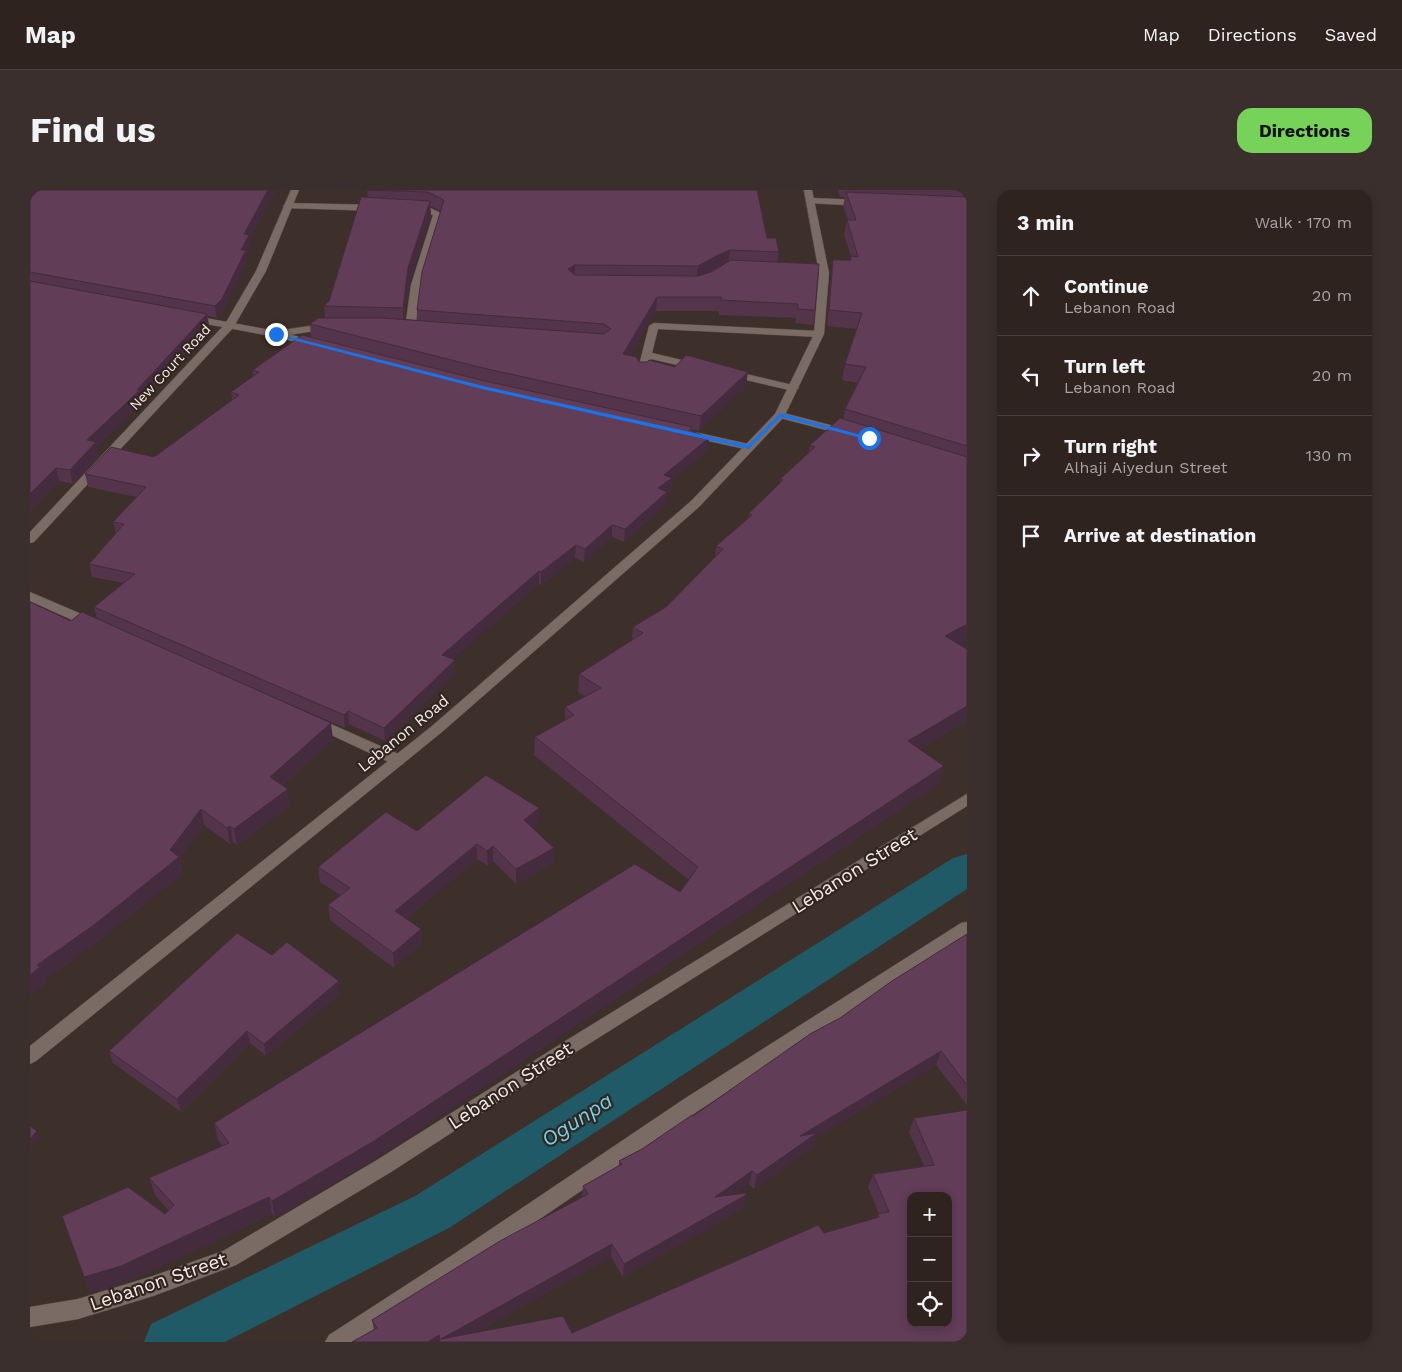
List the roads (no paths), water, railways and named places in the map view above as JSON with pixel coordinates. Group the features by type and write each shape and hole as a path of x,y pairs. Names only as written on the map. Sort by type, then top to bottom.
{"street":[{"name":"New Court Road","path":"30,540 229,326 261,271 295,190"},
{"path":"809,196 869,204"},
{"name":"Lebanon Road","path":"30,1056 437,728 695,504 780,415 820,334 819,272 809,196"},
{"path":"288,206 428,210 438,214 416,286 410,328"},
{"path":"181,317 276,334 323,346"},
{"path":"276,334 319,327 340,326"},
{"path":"642,373 654,326 820,334"},
{"path":"646,355 793,388"},
{"path":"780,415 860,436"},
{"path":"682,432 749,447"},
{"path":"30,596 111,632"},
{"path":"300,716 398,760"},
{"name":"Lebanon Street","path":"30,1317 78,1309 153,1286 229,1258 384,1166 573,1045 967,799"},
{"path":"336,1342 458,1263 691,1105 967,928"}],"waterway":[{"name":"Ogunpa","path":"170,1342 432,1212 967,869"}]}
